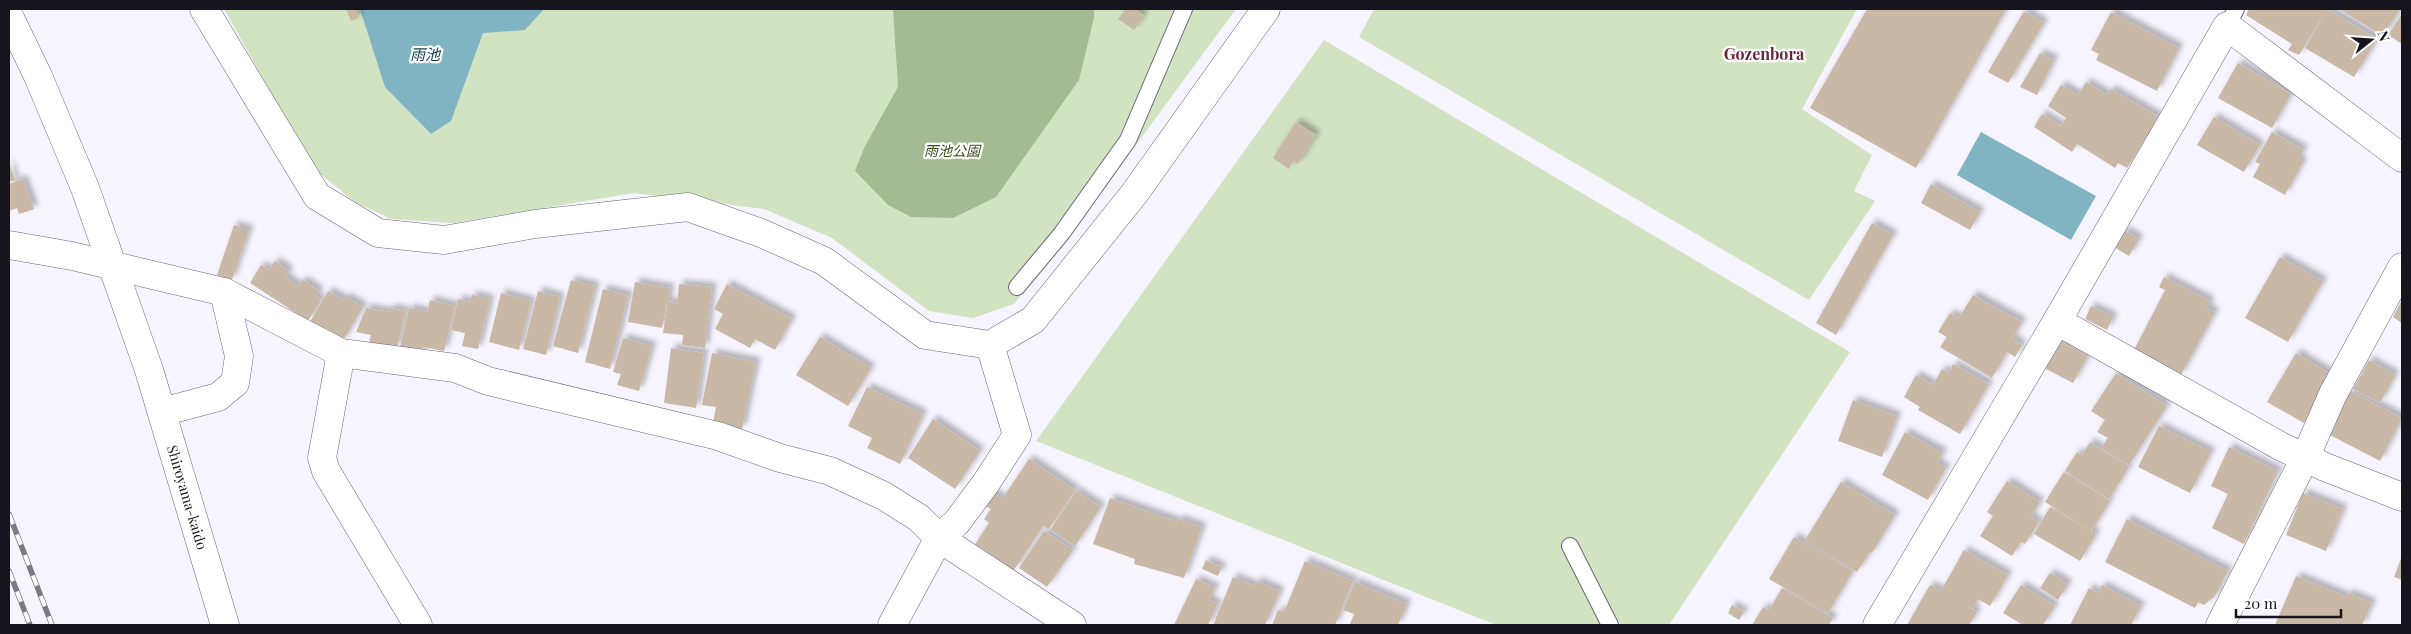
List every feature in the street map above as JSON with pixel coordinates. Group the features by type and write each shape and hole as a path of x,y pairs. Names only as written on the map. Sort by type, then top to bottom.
{"street":[{"path":"204,9 317,196 378,233 444,240 535,224 688,207 760,233 824,261 925,335 990,344 1033,320 1134,194 1266,9"},
{"name":"Shiroyama-kaido","path":"9,16 38,76 85,188 113,266 149,370 225,625"},
{"path":"1877,625 2057,321 2232,17 2402,158"},
{"path":"9,246 113,266 224,292 341,352 455,368 488,381 718,436 780,458 830,471 884,496 919,518 939,538 1072,625"},
{"path":"2220,625 2305,458 2333,394 2402,267"},
{"path":"162,412 218,397 235,384 239,356 224,292"},
{"path":"2057,321 2282,447 2402,497"},
{"path":"892,625 939,538 957,522 986,483 1017,435 990,344"},
{"path":"341,352 322,458 326,470 418,625"}],"lane":[{"path":"1017,287 1062,233 1128,140 1184,9"},
{"path":"1570,546 1610,625"}],"green space":[{"name":"雨池公園","path":"224,9 1236,9 1130,153 1014,304 973,318 929,311 832,238 764,209 634,193 453,223 391,219 355,202 313,168"},
{"path":"893,9 1094,9 1094,18 1079,80 996,197 953,218 911,217 888,205 855,171 865,146 898,87"},
{"path":"1374,9 1857,9 1802,109 1872,155 1854,191 1875,201 1809,300 1359,37"},
{"path":"1324,40 1850,352 1669,625 1496,625 1036,441"}],"water":[{"name":"雨池","path":"360,9 544,9 525,30 483,33 451,121 431,134 385,87"},
{"path":"1981,132 2096,196 2071,240 1957,175"}],"building":[{"path":"346,9 355,9 359,18 351,21"},
{"path":"1126,9 1135,9 1144,15 1134,30 1118,19"},
{"path":"1867,9 2006,9 1916,168 1810,108"},
{"path":"2249,9 2327,9 2299,55 2288,50 2292,44 2246,15"},
{"path":"2327,9 2377,39 2354,77 2305,48"},
{"path":"2339,9 2400,9 2383,36"},
{"path":"2024,11 2044,23 2008,83 1988,72"},
{"path":"2111,12 2179,48 2157,91 2096,60 2099,54 2091,50"},
{"path":"2402,14 2402,44 2388,35"},
{"path":"2040,53 2054,60 2037,95 2020,87"},
{"path":"2238,63 2291,94 2272,128 2218,98"},
{"path":"2086,82 2107,95 2111,89 2159,117 2127,168 2118,163 2115,168 2077,144 2072,152 2034,127 2042,114 2061,126 2066,118 2048,106 2061,85 2078,95"},
{"path":"2214,117 2260,145 2244,172 2197,145"},
{"path":"1296,122 1316,135 1298,164 1293,161 1289,169 1273,158"},
{"path":"2272,132 2304,150 2298,159 2303,162 2285,195 2253,177 2260,164 2255,162"},
{"path":"9,162 15,180 9,182"},
{"path":"23,179 34,209 19,214 17,208 9,211 9,184"},
{"path":"1931,184 1980,212 1970,230 1921,203"},
{"path":"1872,223 1893,235 1836,335 1816,323"},
{"path":"234,225 249,230 232,280 217,275"},
{"path":"2124,230 2139,239 2129,256 2114,247"},
{"path":"2280,257 2323,281 2288,342 2245,318"},
{"path":"275,261 289,271 285,277 298,286 303,280 319,291 316,296 321,300 308,321 250,283 261,265 269,270"},
{"path":"2164,277 2210,301 2207,308 2215,312 2181,375 2134,350 2165,290 2159,287"},
{"path":"571,280 595,286 578,353 553,346"},
{"path":"635,282 670,288 662,328 628,322"},
{"path":"679,284 712,287 705,348 682,345 683,335 663,333 668,301 677,303"},
{"path":"727,284 792,319 775,350 755,339 750,348 715,329 723,314 714,309"},
{"path":"603,289 628,295 610,369 585,362"},
{"path":"328,291 344,300 346,297 363,307 342,342 310,322"},
{"path":"538,291 560,297 546,355 523,349"},
{"path":"501,293 531,301 519,350 489,342"},
{"path":"472,295 490,299 478,349 462,346 465,333 451,330 458,299 470,302"},
{"path":"1973,295 2022,322 2012,338 2022,345 2015,357 2007,352 1992,378 1940,347 1947,337 1938,332 1950,313 1959,318"},
{"path":"430,300 455,306 444,351 423,347 421,356 399,351 409,308 427,312"},
{"path":"2402,300 2402,323 2393,317"},
{"path":"2091,306 2113,317 2107,330 2085,319"},
{"path":"366,308 389,312 390,308 406,311 397,348 369,342 371,335 356,332"},
{"path":"820,337 871,368 848,406 796,375"},
{"path":"623,338 652,346 639,391 617,385 621,374 613,372"},
{"path":"2059,340 2088,356 2073,383 2044,368"},
{"path":"671,348 704,353 696,408 664,403"},
{"path":"712,353 756,362 742,429 713,423 716,407 702,405"},
{"path":"2296,353 2332,375 2304,423 2267,402"},
{"path":"2369,360 2395,375 2380,403 2353,389"},
{"path":"1953,364 1989,384 1960,434 1918,410 1920,407 1904,397 1916,375 1933,385 1942,369 1949,373"},
{"path":"2116,373 2167,406 2129,465 2101,448 2108,438 2097,432 2105,420 2091,411"},
{"path":"867,387 923,414 900,464 867,448 872,438 848,426"},
{"path":"2350,391 2402,418 2380,461 2328,434"},
{"path":"1853,400 1897,416 1882,457 1838,441"},
{"path":"933,419 980,451 955,489 908,458"},
{"path":"2159,426 2211,452 2190,493 2138,467"},
{"path":"1905,432 1943,453 1937,463 1946,468 1928,500 1882,475"},
{"path":"2090,442 2129,467 2109,499 2065,471 2077,452 2082,455"},
{"path":"2229,447 2278,471 2244,544 2212,528 2228,494 2211,486"},
{"path":"1029,459 1075,490 1049,529 1043,526 1014,570 975,544 989,523 984,519 991,509 981,503 990,491 1002,499"},
{"path":"2064,472 2110,501 2091,531 2045,502"},
{"path":"2007,481 2040,502 2031,517 2039,522 2025,544 2021,542 2012,556 1980,536 1993,516 1987,512"},
{"path":"1841,482 1895,515 1872,553 1870,552 1857,572 1805,540"},
{"path":"1076,491 1101,507 1075,546 1050,530"},
{"path":"2303,493 2343,509 2326,551 2286,535"},
{"path":"1110,498 1178,522 1179,519 1202,527 1184,578 1134,564 1135,559 1093,544"},
{"path":"2050,507 2096,534 2080,561 2034,534"},
{"path":"2127,519 2228,571 2215,596 2204,605 2198,602 2195,608 2105,562"},
{"path":"1044,531 1073,550 1047,587 1019,568"},
{"path":"1794,537 1853,571 1828,613 1769,579"},
{"path":"1964,550 2008,575 1990,606 1978,599 1973,609 1961,602 1977,612 1969,625 1907,625 1930,585 1941,591"},
{"path":"2402,556 2402,580 2394,577"},
{"path":"1206,560 1222,567 1218,576 1202,569"},
{"path":"1305,561 1353,581 1335,625 1272,625 1278,610 1284,612"},
{"path":"2050,573 2068,584 2058,600 2040,588"},
{"path":"2296,576 2347,597 2348,593 2372,603 2362,625 2275,625"},
{"path":"1233,577 1255,586 1257,581 1280,591 1265,625 1213,625"},
{"path":"1196,579 1215,588 1209,600 1218,604 1208,625 1174,625"},
{"path":"1355,582 1407,604 1398,625 1350,624 1354,614 1343,610"},
{"path":"2021,585 2055,606 2043,625 2023,625 2003,613"},
{"path":"2102,585 2141,606 2131,625 2070,625 2089,588 2098,593"},
{"path":"1782,588 1833,618 1829,625 1752,625 1763,607 1769,610"},
{"path":"1732,605 1744,612 1739,620 1728,613"}],"railway":[{"path":"9,514 52,625"},
{"path":"9,571 30,625"}],"district":[{"name":"Gozenbora","path":"1764,54"}]}
